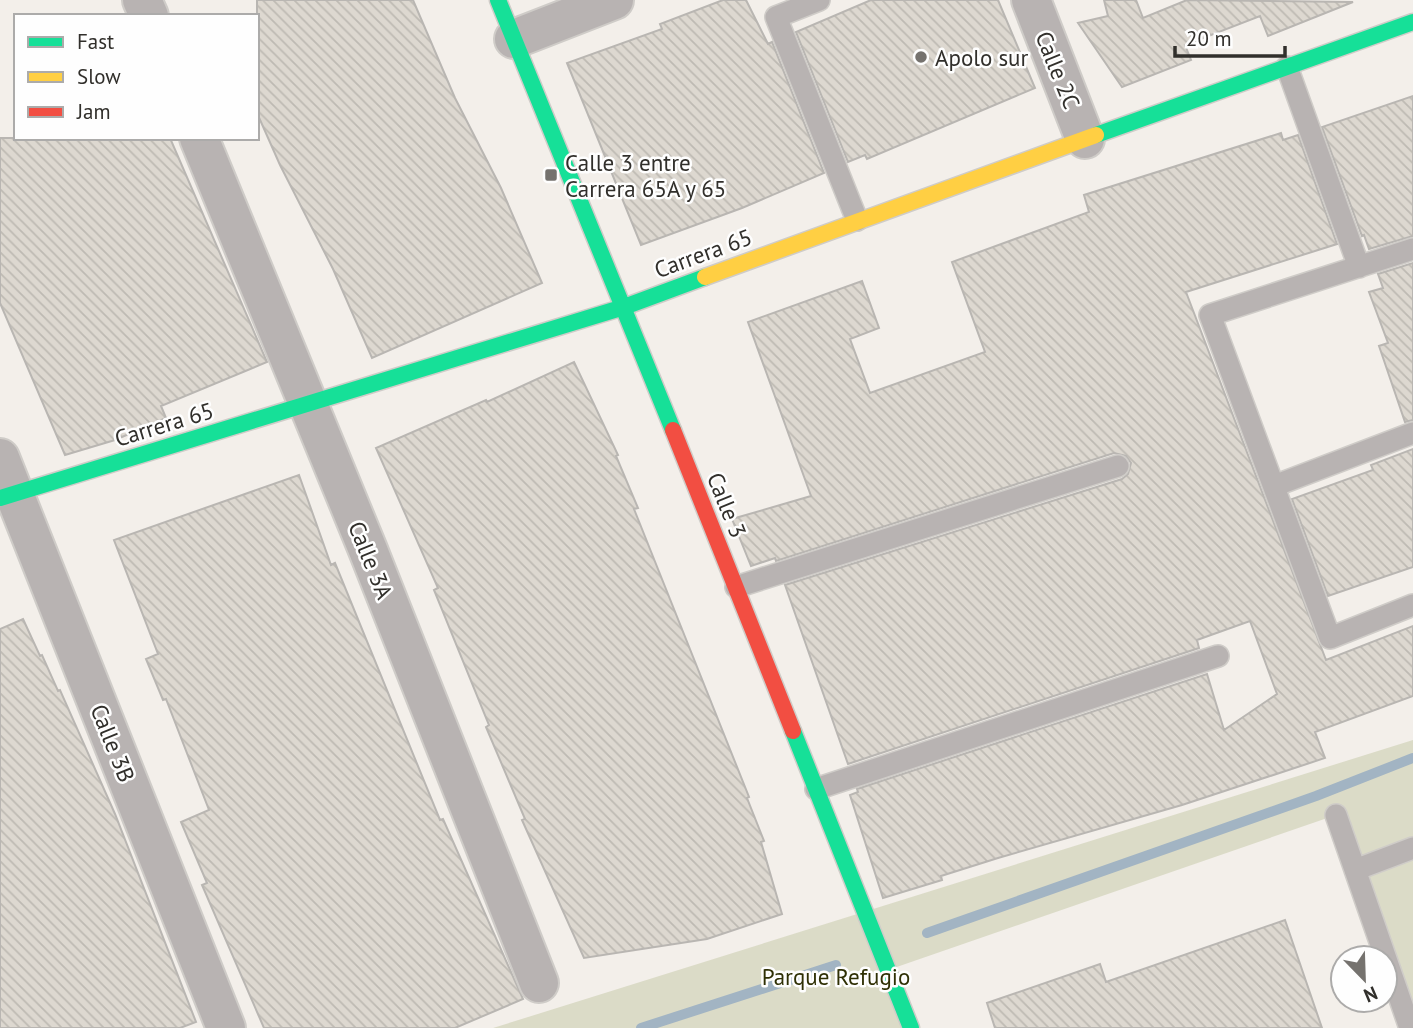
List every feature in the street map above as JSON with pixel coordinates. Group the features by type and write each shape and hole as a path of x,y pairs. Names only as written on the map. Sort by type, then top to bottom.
{"street":[{"name":"Calle 3","path":"498,0 624,307 911,1028"},
{"path":"514,39 614,0"},
{"name":"Calle 2C","path":"1031,0 1086,139"},
{"name":"Carrera 65","path":"7,496 624,307 857,220 1413,22"},
{"name":"Calle 3A","path":"200,140 373,563 539,983"},
{"name":"Calle 3B","path":"0,458 7,496 226,1028"}],"lane":[{"path":"819,0 776,17 857,220"},
{"path":"1287,67 1359,267"},
{"path":"1413,249 1210,315 1330,638 1413,606"},
{"path":"1274,486 1413,433"},
{"path":"736,587 1118,466"},
{"path":"816,789 1218,656"},
{"path":"1336,815 1410,1028"},
{"path":"1356,870 1413,848"}],"green space":[{"name":"Parque Refugio","path":"1413,740 1413,1028 1399,989 1399,944 1383,944 1336,815 888,970 911,1028 493,1028"}],"building":[{"path":"257,0 413,0 455,98 501,188 542,283 372,358 333,269 259,118"},
{"path":"723,0 746,0 768,44 772,42 824,173 742,208 641,245 567,63 662,29 660,24"},
{"name":"Apolo sur","path":"871,0 998,0 1035,88 867,159 865,155 848,162 796,32"},
{"path":"1104,0 1136,0 1143,18 1187,0 1353,2 1268,36 1260,16 1185,45 1191,60 1122,87 1078,23 1108,16"},
{"path":"1413,96 1413,236 1369,249 1322,127"},
{"path":"1281,133 1283,140 1298,135 1337,244 1186,292 1326,660 1413,626 1413,696 1315,732 1325,758 1182,805 941,876 942,880 883,898 850,795 858,792 857,789 1207,674 1224,730 1277,694 1250,621 1197,640 1199,648 848,764 785,585 1122,479 1128,474 1131,463 1126,456 1114,453 776,561 775,558 751,566 732,519 811,496 748,322 862,281 879,328 850,339 870,393 985,352 952,262 1089,212 1084,195"},
{"path":"0,138 171,140 267,362 161,406 166,418 115,440 65,455 0,303"},
{"path":"1413,263 1413,420 1405,422 1379,346 1388,343 1369,292 1383,288 1378,274"},
{"path":"574,362 618,455 616,456 638,508 634,509 749,797 747,798 764,841 761,842 782,914 707,939 584,958 522,820 525,819 486,727 489,725 434,590 438,588 376,448"},
{"path":"1413,449 1413,567 1328,596 1292,499 1373,470 1371,465"},
{"path":"299,475 331,565 335,563 440,820 443,819 523,999 455,1028 264,1028 202,885 207,883 181,822 209,810 166,699 163,700 146,659 158,654 114,540"},
{"path":"23,619 58,691 60,690 115,814 196,1022 180,1028 0,1028 0,629"},
{"path":"1285,920 1322,1028 995,1028 987,1003 1100,964 1106,982"}],"waterway":[{"path":"927,933 1316,796 1413,758"},
{"path":"641,1028 836,965"}],"traffic: fast":[{"path":"498,0 673,430"},
{"path":"1096,135 1413,22"},
{"path":"0,498 624,307 705,277"},
{"path":"793,731 911,1028"}],"traffic: slow":[{"path":"705,277 1096,135"}],"traffic: jam":[{"path":"673,430 793,731"}],"place":[{"name":"Apolo sur","path":"921,57"},
{"name":"Calle 3 entre Carrera 65A y 65","path":"551,175"}]}
